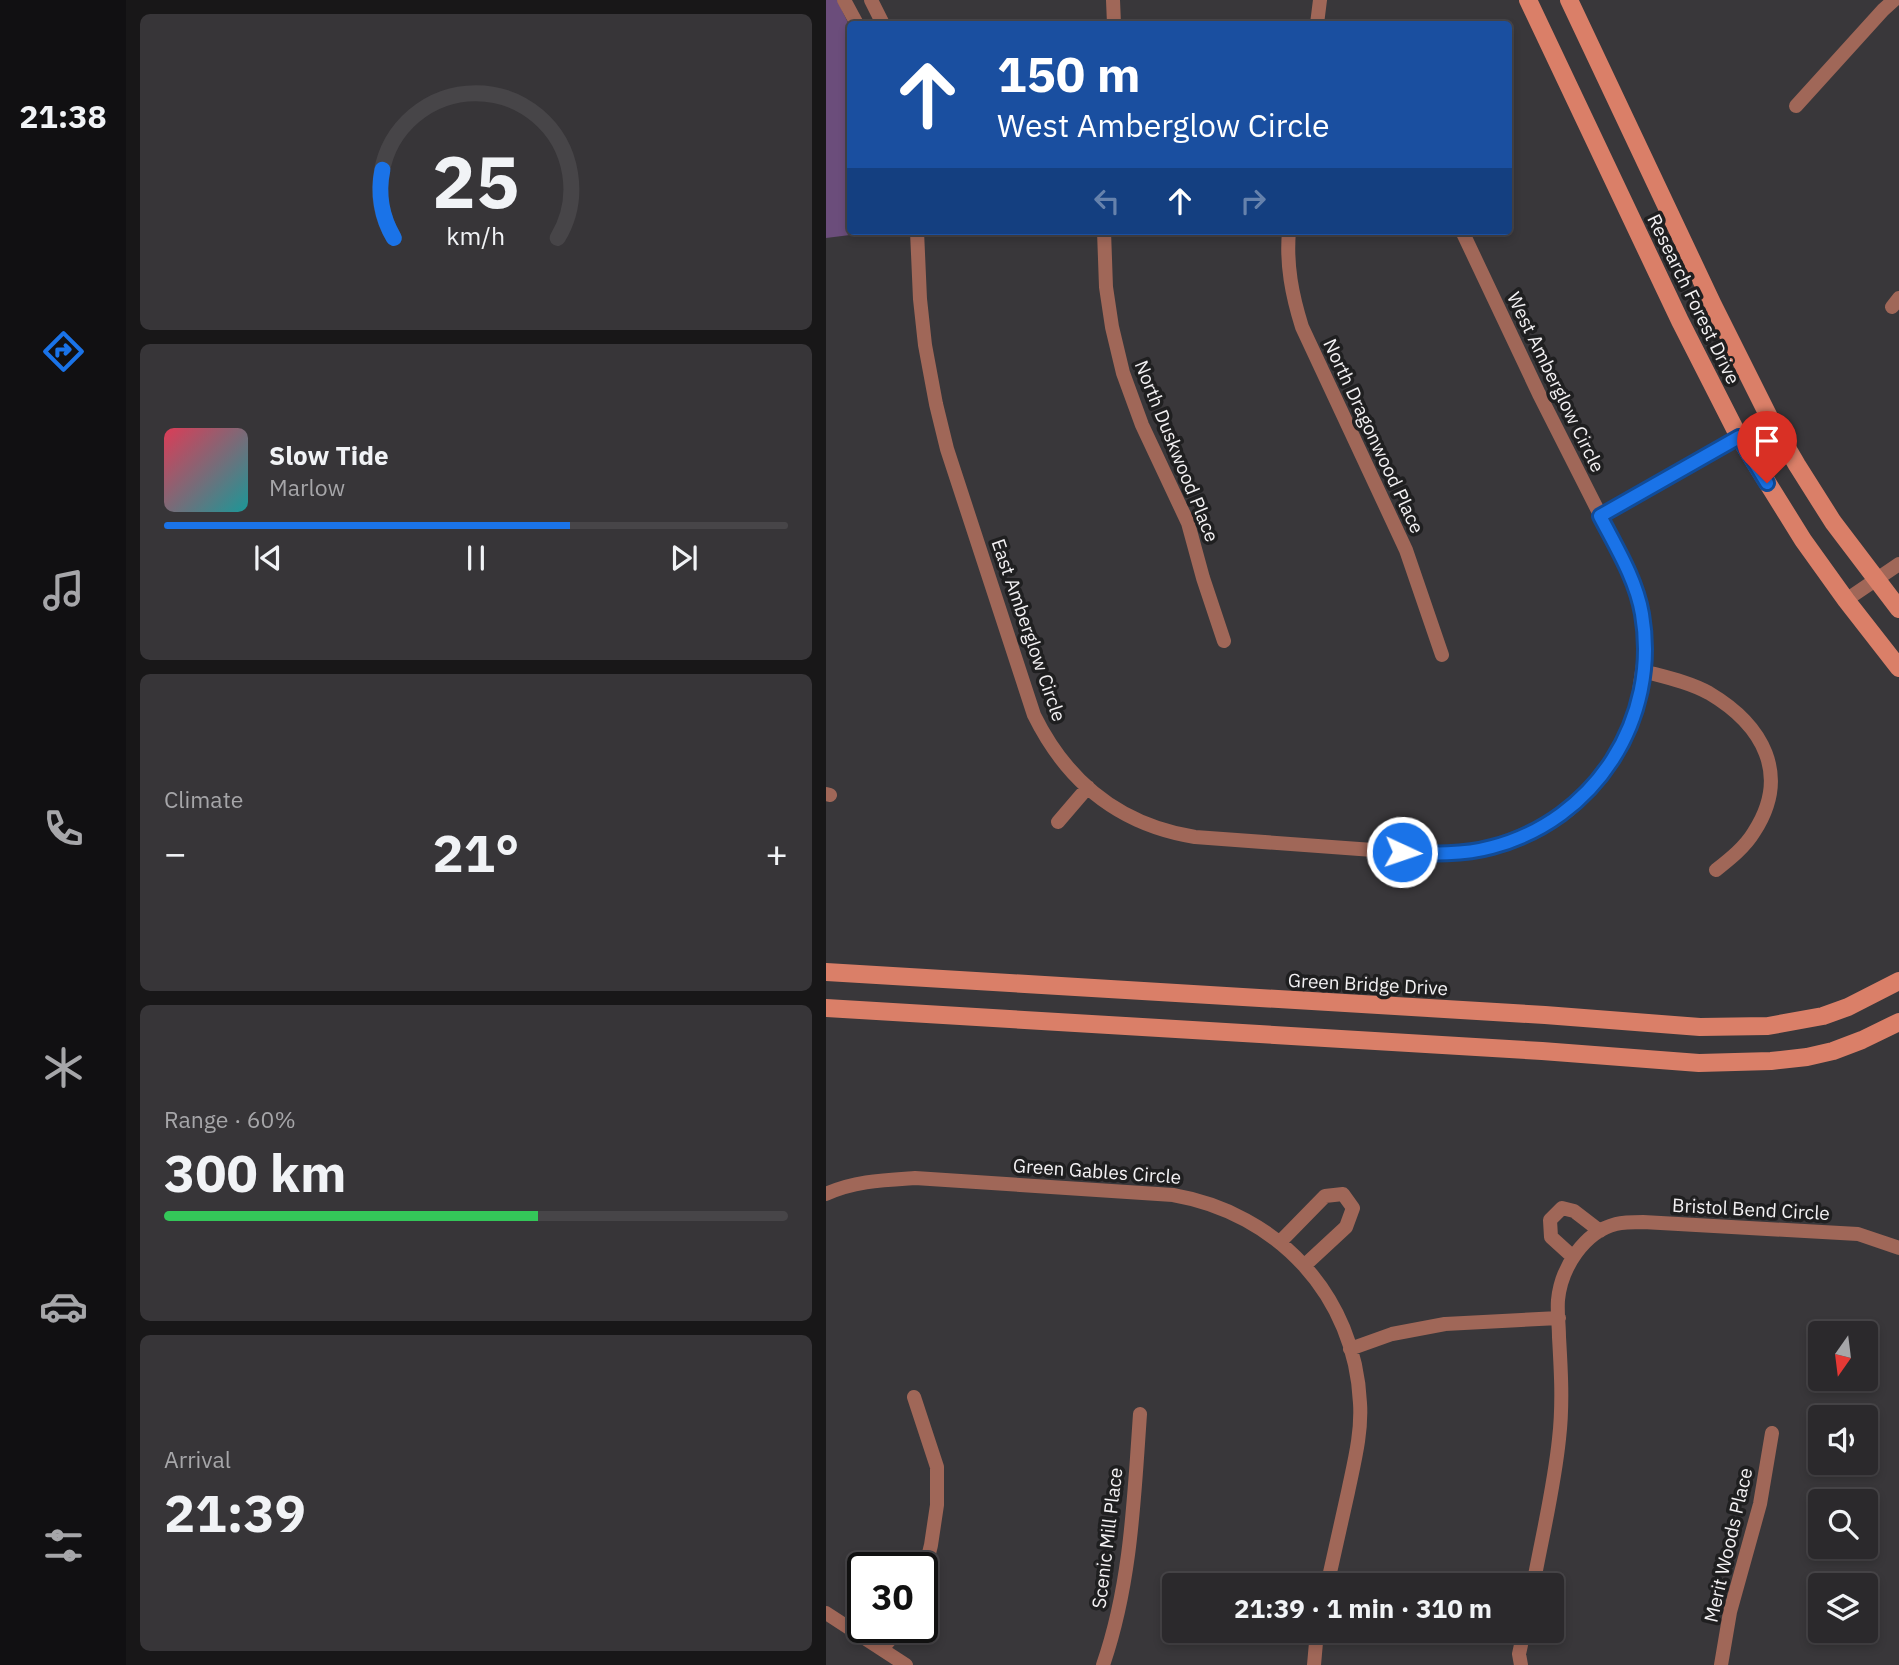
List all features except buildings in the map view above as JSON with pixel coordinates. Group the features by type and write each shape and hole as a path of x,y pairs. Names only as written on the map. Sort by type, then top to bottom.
{"main road":[{"name":"Research Forest Drive","path":"1528,0 1704,370 1739,437 1803,540 1899,668"},
{"name":"Research Forest Drive","path":"1569,0 1769,417 1833,522 1899,610"},
{"name":"Green Bridge Drive","path":"826,972 1531,1014 1700,1027 1768,1026 1823,1016 1848,1007 1899,981"},
{"path":"826,1008 1699,1063 1771,1062 1807,1057 1862,1040 1899,1022"}],"street":[{"path":"844,0 855,21"},
{"path":"871,0 882,21"},
{"path":"1113,0 1115,21"},
{"path":"1317,21 1320,0"},
{"path":"1796,106 1894,0"},
{"name":"East Amberglow Circle","path":"917,235 917,270 925,345 947,449 1034,715 1059,757 1088,787 1120,811 1139,822 1170,833 1195,837 1428,854 1491,848 1550,823 1568,811 1598,780 1611,763 1630,725 1637,705 1643,671"},
{"name":"North Duskwood Place","path":"1104,235 1106,287 1123,373 1142,425 1188,523 1224,641"},
{"name":"North Dragonwood Place","path":"1289,235 1288,261 1292,294 1302,327 1406,550 1442,655"},
{"name":"West Amberglow Circle","path":"1464,235 1628,570 1642,612 1645,651 1643,671"},
{"path":"1600,516 1739,437"},
{"path":"1846,600 1899,564"},
{"path":"1643,671 1684,682 1708,692 1731,708 1754,732 1767,752 1771,770 1770,791 1764,814 1754,834 1716,870"},
{"path":"1058,822 1088,787"},
{"name":"Green Gables Circle","path":"826,1194 853,1184 915,1178 1173,1195 1213,1204 1242,1217 1280,1242 1305,1265 1329,1298 1340,1319 1356,1368 1360,1423 1355,1458 1329,1573"},
{"path":"1280,1242 1325,1196 1343,1194 1353,1208 1346,1227 1305,1265"},
{"path":"1536,1573 1560,1436 1562,1398 1558,1300 1561,1283 1573,1257 1600,1231 1574,1211 1562,1208 1550,1220 1551,1237 1573,1257"},
{"name":"Bristol Bend Circle","path":"1600,1231 1616,1224 1656,1223 1858,1234 1899,1248"},
{"path":"1350,1349 1392,1334 1445,1324 1559,1318"},
{"path":"914,1397 937,1466 937,1506 929,1552"},
{"name":"Scenic Mill Place","path":"1103,1665 1126,1576 1140,1414"},
{"name":"Merit Woods Place","path":"1721,1665 1730,1612 1760,1504 1772,1433"},
{"path":"826,1613 906,1665"},
{"path":"882,1649 887,1643"},
{"path":"1314,1665 1316,1643"},
{"path":"1521,1643 1519,1654 1521,1665"}],"shaded area":[{"path":"826,0 837,0 847,21 847,235 850,235 826,238"}],"route":[{"path":"1402,852 1471,852 1491,848 1531,833 1568,811 1611,763 1637,705 1645,651 1642,612 1637,593 1600,516 1739,437 1767,483"}]}
